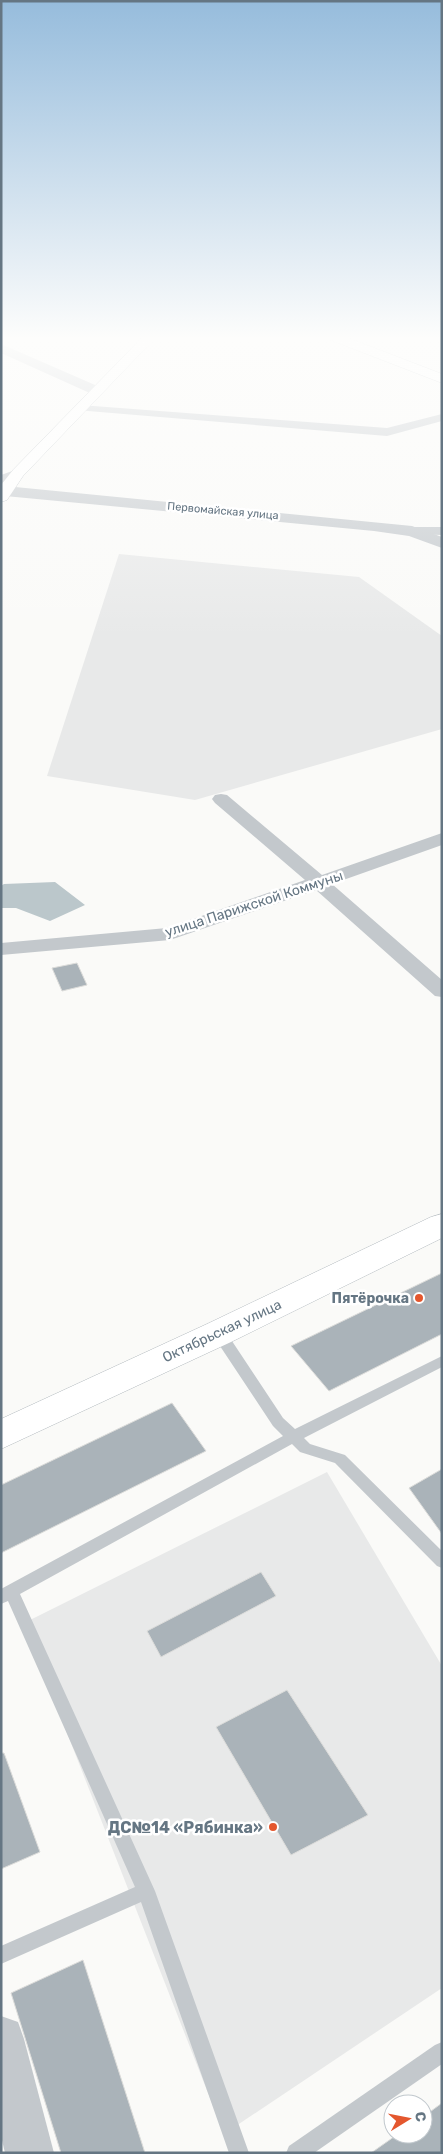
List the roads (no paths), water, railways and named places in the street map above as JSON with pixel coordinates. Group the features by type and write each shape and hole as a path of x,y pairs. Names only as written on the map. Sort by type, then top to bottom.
{"main road":[{"path":"2,489 53,437"},
{"name":"Октябрьская улица","path":"1,1435 219,1333 442,1225"}],"street":[{"name":"Первомайская улица","path":"2,489 412,531 442,531"},
{"path":"412,531 442,543"},
{"path":"221,799 320,883 442,991"},
{"name":"улица Парижской Коммуны","path":"1,949 170,934 442,839"},
{"path":"1,2039 30,2153"}],"lane":[{"path":"219,1333 278,1422 305,1448 340,1460 442,1561"},
{"path":"239,2153 146,1892 7,1595 293,1437 442,1361"},
{"path":"1,1955 146,1892"},
{"path":"296,2153 442,2052"}],"place":[{"name":"Пятёрочка","path":"419,1298"},
{"name":"ДС№14 «Рябинка»","path":"273,1827"}]}
